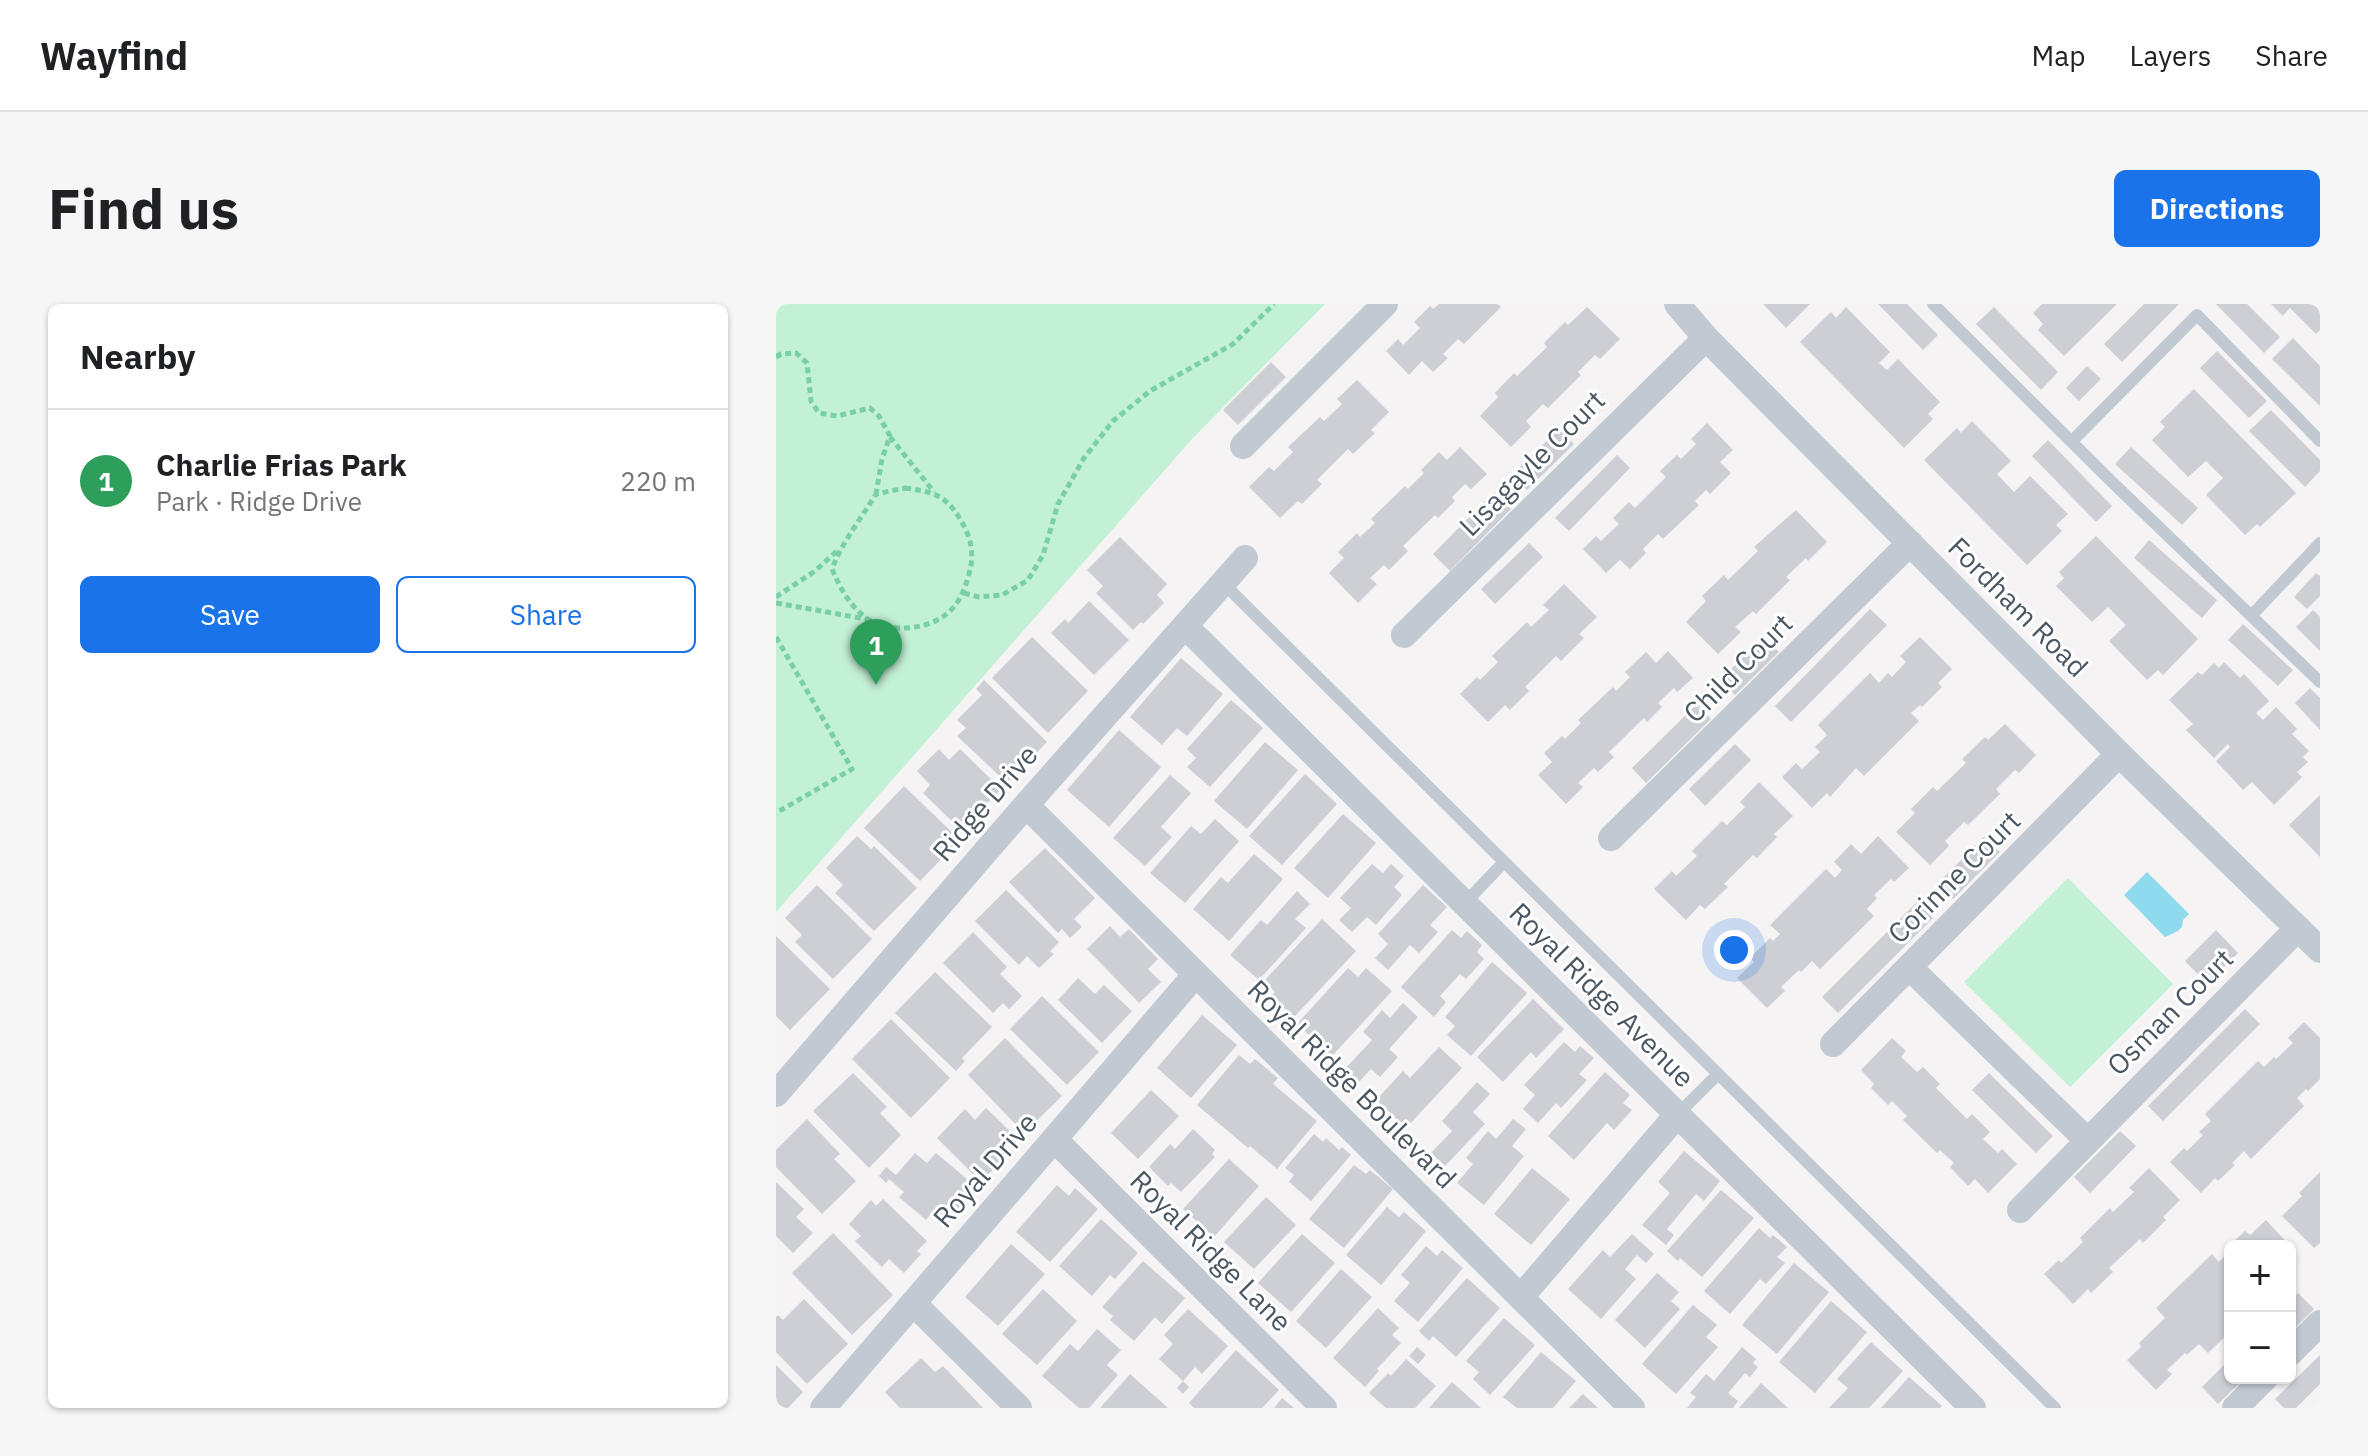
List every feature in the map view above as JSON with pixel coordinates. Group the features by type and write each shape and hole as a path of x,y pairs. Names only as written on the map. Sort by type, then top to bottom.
{"street":[{"path":"1243,446 1385,304"},
{"name":"Fordham Road","path":"1677,304 1706,338 2119,754 2320,950"},
{"name":"Lisagayle Court","path":"1404,635 1706,338"},
{"name":"Child Court","path":"1611,838 1910,543"},
{"name":"Ridge Drive","path":"776,1094 1245,558"},
{"name":"Royal Ridge Avenue","path":"1185,626 1973,1408"},
{"name":"Corinne Court","path":"1833,1044 2119,754"},
{"name":"Royal Ridge Boulevard","path":"1026,805 1632,1408"},
{"name":"Osman Court","path":"2020,1210 2298,928"},
{"path":"1909,967 2088,1141"},
{"name":"Royal Drive","path":"823,1408 1196,974"},
{"path":"1521,1297 1677,1115"},
{"name":"Royal Ridge Lane","path":"1054,1139 1324,1408"},
{"path":"913,1303 1019,1408"},
{"path":"2296,1347 2320,1323"},
{"path":"2235,1408 2259,1384"}],"lane":[{"path":"1933,304 2320,682"},
{"path":"2072,441 2197,315 2320,441"},
{"path":"2251,616 2320,543"},
{"path":"1223,583 2055,1408"},
{"path":"1465,903 1504,862"},
{"path":"1677,1115 1718,1074"}],"path":[{"path":"964,593 979,597 1002,595 1028,580 1043,555 1058,504 1084,458 1113,421 1150,391 1233,344 1274,304"},
{"path":"776,357 796,353 807,363 811,401 819,413 837,416 870,408 879,416 890,436 934,492 958,515 971,539 972,564 964,593 948,613 929,624 905,629 776,603"},
{"path":"776,597 815,571 852,534 876,494 890,436"},
{"path":"876,494 905,488 934,492"},
{"path":"840,548 832,569 841,591 869,620"},
{"path":"776,637 852,769 776,813"}],"green space":[{"path":"776,304 1325,304 1192,439 776,912"},
{"path":"2068,878 2173,984 2070,1087 1964,982"}],"water":[{"path":"2147,872 2189,914 2178,931 2165,937 2124,895"}],"building":[{"path":"1439,304 1497,304 1501,307 1464,344 1458,339 1443,354 1448,358 1433,372 1422,361 1409,375 1386,351 1398,339 1403,345 1420,328 1414,322 1430,306 1433,309"},
{"path":"1763,304 1810,304 1786,328"},
{"path":"1878,304 1907,304 1938,335 1923,350"},
{"path":"2042,304 2117,304 2064,356 2038,330 2043,324 2033,313"},
{"path":"2144,304 2179,304 2122,362 2104,344"},
{"path":"2216,304 2247,304 2280,337 2264,353"},
{"path":"2271,304 2320,304 2320,330 2316,334 2290,308 2283,316"},
{"path":"1587,307 1620,339 1600,359 1595,355 1578,372 1581,375 1548,408 1543,404 1526,421 1531,427 1511,447 1480,416 1498,397 1495,393 1514,373 1517,376 1547,347 1544,343 1565,322 1568,325"},
{"path":"1846,307 1890,352 1879,363 1887,370 1898,359 1940,402 1928,414 1933,419 1904,448 1800,342 1831,312 1836,318"},
{"path":"1994,307 2058,372 2041,390 1976,324"},
{"path":"2293,338 2320,366 2320,406 2272,359"},
{"path":"2217,351 2267,401 2249,418 2200,368"},
{"path":"1271,362 1286,377 1238,425 1223,410"},
{"path":"2087,366 2101,379 2079,401 2066,388"},
{"path":"1357,380 1389,412 1371,430 1375,433 1353,454 1348,449 1317,480 1322,484 1302,504 1298,501 1280,518 1249,487 1269,467 1274,471 1293,452 1288,447 1320,417 1324,421 1342,404 1337,399"},
{"path":"2194,389 2296,493 2260,527 2257,524 2245,535 2206,495 2223,478 2206,461 2188,477 2152,440 2165,427 2160,422"},
{"path":"2271,410 2320,460 2320,471 2305,487 2249,431"},
{"path":"1972,421 2011,461 1997,474 2014,492 2030,476 2068,514 2056,525 2062,531 2027,565 1924,460 1957,428 1961,433"},
{"path":"1707,423 1733,450 1720,462 1731,473 1710,494 1706,490 1695,501 1699,505 1663,539 1658,534 1643,549 1646,553 1630,569 1620,560 1606,573 1583,549 1596,536 1601,541 1619,524 1613,518 1629,502 1635,508 1666,477 1660,471 1677,455 1681,459 1696,444 1691,439"},
{"path":"1559,429 1574,444 1527,490 1512,475"},
{"path":"2048,440 2112,506 2096,522 2032,456"},
{"path":"1460,447 1487,474 1471,489 1465,484 1452,497 1455,501 1438,518 1435,515 1403,546 1408,551 1389,570 1384,565 1370,578 1377,584 1358,603 1329,573 1344,558 1338,552 1357,533 1360,537 1375,523 1371,519 1405,486 1408,489 1439,452 1447,460"},
{"path":"2131,447 2198,508 2182,525 2115,464"},
{"path":"1617,455 1630,468 1569,531 1555,518"},
{"path":"1494,492 1511,509 1450,571 1433,554"},
{"path":"1796,510 1827,542 1786,577 1790,580 1756,614 1753,611 1735,627 1741,632 1718,654 1686,622 1706,601 1702,596 1724,575 1728,580 1758,551 1754,547"},
{"path":"2096,536 2198,639 2163,675 2158,670 2147,680 2109,641 2126,625 2108,607 2092,622 2056,586 2064,578 2059,572"},
{"path":"1120,537 1167,584 1157,595 1164,603 1133,630 1096,593 1103,586 1087,570"},
{"path":"2149,540 2217,600 2202,618 2134,558"},
{"path":"1529,543 1543,557 1495,604 1481,589"},
{"path":"2316,573 2320,576 2320,596 2307,609 2294,597"},
{"path":"1564,584 1597,617 1579,634 1584,638 1561,661 1556,656 1525,687 1529,691 1510,710 1505,705 1488,722 1460,694 1498,662 1492,656 1527,622 1531,627 1549,610 1543,605"},
{"path":"1089,601 1129,640 1094,675 1051,633 1065,619 1068,623"},
{"path":"1870,609 1887,625 1791,722 1775,706"},
{"path":"2313,610 2320,617 2320,651 2296,627"},
{"path":"2243,624 2293,670 2278,686 2228,640"},
{"path":"1032,637 1088,691 1048,733 992,678"},
{"path":"1764,637 1779,652 1735,695 1720,680"},
{"path":"1920,637 1952,669 1938,683 1942,687 1922,707 1920,705 1911,713 1919,721 1864,776 1856,768 1830,797 1827,793 1812,808 1782,777 1796,763 1802,769 1820,752 1815,747 1827,735 1818,725 1870,673 1879,683 1888,673 1892,677 1906,662 1900,656"},
{"path":"1668,651 1693,678 1677,692 1674,688 1658,703 1662,707 1647,722 1644,718 1609,752 1614,757 1598,772 1594,768 1578,783 1583,787 1566,804 1538,775 1552,762 1544,753 1562,736 1565,739 1581,723 1578,720 1613,687 1616,691 1630,677 1625,672 1646,652 1656,663"},
{"path":"1181,658 1223,694 1187,736 1177,728 1162,745 1130,717"},
{"path":"2224,662 2240,678 2244,674 2269,701 2256,713 2263,720 2276,707 2297,729 2292,734 2309,751 2303,757 2308,762 2297,772 2302,777 2274,805 2252,782 2243,790 2216,761 2230,747 2228,744 2214,758 2186,730 2193,724 2169,700 2198,672 2202,675 2214,663 2219,668"},
{"path":"984,680 1047,742 1007,783 957,736 966,728 957,720 982,695 976,689"},
{"path":"2310,688 2320,698 2320,730 2295,703"},
{"path":"1231,700 1263,728 1210,787 1187,767 1196,758 1187,749"},
{"path":"1697,704 1711,719 1646,783 1632,768"},
{"path":"2005,724 2036,755 2019,773 2015,770 1996,789 2000,794 1968,825 1964,822 1945,841 1949,846 1930,865 1896,832 1915,813 1911,809 1933,787 1937,791 1966,763 1962,759 1985,737 1988,740"},
{"path":"1119,730 1161,767 1109,827 1067,790"},
{"path":"1265,742 1298,770 1247,829 1214,801"},
{"path":"1735,744 1751,760 1705,806 1689,789"},
{"path":"939,749 949,760 960,749 1001,789 961,830 923,793 930,785 917,771"},
{"path":"1305,774 1337,804 1282,865 1249,836"},
{"path":"1170,775 1191,793 1161,827 1172,837 1145,866 1113,838"},
{"path":"1759,782 1793,816 1774,834 1777,837 1757,858 1753,855 1724,884 1728,887 1705,909 1700,905 1686,920 1654,889 1672,871 1676,876 1697,856 1692,851 1722,821 1727,825 1745,807 1740,802"},
{"path":"904,786 960,840 920,881 864,828"},
{"path":"2320,795 2320,857 2289,825"},
{"path":"1343,814 1376,843 1328,898 1294,868"},
{"path":"1215,819 1239,841 1185,903 1150,873 1191,826 1201,834"},
{"path":"857,836 871,849 874,846 917,888 874,931 835,893 843,885 826,868"},
{"path":"1878,836 1909,868 1874,895 1877,898 1867,909 1874,916 1820,969 1812,961 1801,972 1799,970 1781,987 1785,991 1767,1008 1737,978 1754,962 1750,958 1770,938 1773,941 1780,934 1770,925 1826,869 1835,878 1842,870 1834,862 1851,844 1861,854"},
{"path":"1984,837 2000,852 1953,899 1938,883"},
{"path":"1045,848 1095,898 1074,919 1082,927 1070,938 1062,929 1058,933 1009,882"},
{"path":"1254,854 1283,879 1229,941 1193,909 1221,877 1228,883"},
{"path":"1372,864 1383,873 1391,864 1404,876 1394,887 1402,895 1376,925 1367,917 1352,932 1339,920 1351,908 1340,898"},
{"path":"817,885 872,939 833,979 795,942 802,935 785,918"},
{"path":"1423,885 1447,907 1430,925 1438,932 1419,953 1410,945 1388,970 1375,958 1388,944 1378,934"},
{"path":"1006,890 1059,942 1050,951 1054,954 1039,968 1027,956 1019,965 975,921"},
{"path":"1297,891 1310,904 1295,919 1306,928 1259,980 1230,955 1261,920 1267,925"},
{"path":"1917,902 1933,918 1838,1013 1822,997"},
{"path":"1322,919 1356,951 1294,1017 1271,996 1275,992 1264,981"},
{"path":"1110,926 1120,937 1129,929 1158,959 1148,969 1161,982 1139,1003 1087,949"},
{"path":"1452,930 1461,938 1467,931 1482,945 1477,952 1484,959 1466,979 1460,974 1440,996 1446,1002 1434,1017 1401,987"},
{"path":"2216,930 2238,953 2207,984 2185,961"},
{"path":"973,932 1007,967 1000,974 1022,996 1009,1009 1003,1003 993,1013 943,963"},
{"path":"776,936 830,989 790,1030 776,1016"},
{"path":"1492,962 1527,993 1471,1056 1447,1035 1455,1026 1445,1017"},
{"path":"1348,968 1358,977 1366,968 1392,991 1332,1056 1297,1024"},
{"path":"935,972 992,1027 962,1058 965,1061 956,1071 895,1013"},
{"path":"1078,978 1095,994 1104,985 1132,1011 1102,1043 1058,1000"},
{"path":"1042,996 1099,1052 1067,1085 1010,1029"},
{"path":"1533,999 1564,1029 1536,1058 1531,1052 1503,1082 1477,1057"},
{"path":"1403,1003 1418,1017 1389,1049 1398,1057 1380,1077 1371,1069 1357,1084 1343,1071 1372,1040 1363,1032 1382,1010 1390,1018"},
{"path":"2245,1009 2260,1024 2163,1121 2148,1106"},
{"path":"1202,1015 1237,1045 1191,1098 1157,1068"},
{"path":"891,1019 950,1078 911,1118 852,1059"},
{"path":"2304,1022 2320,1038 2320,1079 2297,1098 2304,1106 2251,1159 2244,1151 2232,1163 2235,1165 2218,1181 2215,1178 2201,1193 2170,1162 2203,1135 2199,1132 2211,1121 2205,1114 2258,1061 2264,1067 2274,1057 2276,1059 2293,1043 2288,1038"},
{"path":"1005,1038 1062,1096 1024,1133 968,1075"},
{"path":"1892,1038 1906,1051 1901,1057 1917,1072 1923,1067 1940,1084 1936,1088 1967,1119 1972,1114 1990,1132 1983,1139 1998,1153 2002,1149 2017,1164 1988,1193 1975,1179 1968,1186 1950,1167 1954,1163 1940,1150 1937,1153 1903,1120 1907,1116 1892,1101 1888,1105 1871,1088 1874,1084 1861,1070"},
{"path":"1564,1042 1575,1052 1580,1046 1594,1058 1579,1074 1587,1080 1561,1108 1556,1103 1538,1123 1523,1109 1535,1095 1524,1085"},
{"path":"1439,1047 1462,1068 1406,1128 1376,1100 1403,1071 1410,1078"},
{"path":"1239,1055 1250,1064 1255,1059 1278,1078 1273,1084 1317,1121 1277,1169 1197,1105"},
{"path":"1605,1072 1630,1095 1623,1103 1632,1110 1614,1130 1607,1123 1574,1160 1548,1136"},
{"path":"853,1073 887,1107 880,1113 901,1135 869,1168 813,1111"},
{"path":"1989,1073 2053,1136 2036,1153 1972,1090"},
{"path":"1477,1082 1490,1094 1473,1112 1485,1124 1445,1166 1431,1153 1452,1131 1442,1121"},
{"path":"1151,1090 1179,1116 1138,1159 1111,1133"},
{"path":"986,1108 1015,1136 1003,1148 1009,1153 987,1176 983,1172 977,1178 937,1138 965,1109 975,1120"},
{"path":"807,1119 840,1154 834,1159 856,1181 822,1214 776,1167 776,1150"},
{"path":"1513,1119 1526,1129 1512,1146 1524,1156 1484,1205 1457,1183 1473,1164 1466,1158 1488,1131 1496,1139"},
{"path":"1193,1129 1215,1150 1212,1154 1215,1157 1181,1192 1171,1183 1168,1186 1149,1167 1170,1144 1175,1149"},
{"path":"2120,1131 2136,1146 2090,1193 2074,1177"},
{"path":"1314,1134 1323,1142 1326,1138 1339,1150 1342,1147 1351,1155 1311,1201 1289,1182 1294,1175 1285,1168"},
{"path":"1684,1151 1720,1181 1704,1201 1696,1194 1667,1229 1674,1235 1666,1245 1642,1225 1670,1193 1658,1182"},
{"path":"915,1153 927,1163 936,1153 979,1189 945,1228 930,1215 926,1220 899,1197 904,1192 889,1179 886,1183 879,1176 886,1167 896,1175"},
{"path":"1229,1159 1259,1186 1214,1237 1183,1209"},
{"path":"1354,1165 1366,1174 1370,1170 1393,1189 1344,1248 1309,1219"},
{"path":"1532,1168 1570,1199 1531,1245 1494,1214"},
{"path":"2149,1168 2180,1200 2163,1217 2166,1220 2143,1243 2140,1239 2109,1268 2113,1272 2091,1293 2088,1289 2073,1304 2044,1274 2083,1242 2080,1238 2110,1208 2113,1212 2134,1192 2129,1188"},
{"path":"2320,1172 2320,1243 2314,1248 2282,1216"},
{"path":"776,1182 804,1209 796,1217 813,1233 793,1253 776,1236"},
{"path":"1057,1185 1069,1196 1075,1188 1098,1209 1050,1262 1016,1232"},
{"path":"1721,1190 1754,1218 1702,1277 1667,1251"},
{"path":"1266,1197 1296,1225 1254,1269 1224,1242"},
{"path":"883,1199 927,1241 917,1251 921,1254 904,1273 889,1259 882,1267 855,1241 861,1236 849,1224 871,1200 876,1206"},
{"path":"1387,1207 1399,1217 1404,1212 1426,1231 1381,1285 1346,1255"},
{"path":"1101,1219 1138,1253 1115,1279 1110,1275 1092,1296 1059,1266"},
{"path":"2266,1220 2285,1240 2235,1240 2245,1231 2250,1235"},
{"path":"1759,1228 1787,1247 1777,1257 1785,1263 1766,1284 1760,1279 1730,1314 1704,1291"},
{"path":"833,1233 893,1295 852,1335 792,1273"},
{"path":"1302,1234 1335,1263 1291,1312 1258,1283"},
{"path":"1632,1234 1654,1254 1646,1263 1637,1255 1625,1269 1636,1279 1601,1319 1568,1289 1603,1250 1610,1257"},
{"path":"1011,1244 1045,1274 998,1326 965,1297"},
{"path":"1426,1246 1437,1256 1442,1250 1463,1268 1418,1322 1394,1301 1410,1283 1401,1275"},
{"path":"2212,1254 2219,1262 2224,1257 2224,1338 2208,1353 2199,1344 2187,1355 2185,1353 2167,1370 2172,1374 2156,1390 2127,1360 2141,1347 2139,1343 2165,1318 2156,1308"},
{"path":"1143,1261 1185,1298 1162,1324 1155,1317 1134,1341 1110,1320 1113,1316 1102,1307"},
{"path":"1794,1263 1829,1292 1777,1354 1742,1325"},
{"path":"1341,1269 1372,1297 1326,1348 1296,1321"},
{"path":"1657,1273 1679,1292 1671,1301 1680,1309 1645,1348 1615,1320"},
{"path":"1467,1278 1500,1308 1456,1357 1433,1336 1429,1341 1419,1331"},
{"path":"1043,1289 1077,1321 1037,1365 1002,1334"},
{"path":"2298,1293 2314,1309 2296,1327 2296,1312"},
{"path":"804,1299 848,1344 807,1384 776,1352 776,1317 778,1315 783,1320"},
{"path":"1831,1301 1867,1332 1815,1393 1779,1362"},
{"path":"1693,1305 1717,1325 1706,1337 1718,1347 1676,1394 1642,1364"},
{"path":"1378,1308 1399,1328 1392,1335 1401,1343 1365,1387 1333,1358"},
{"path":"1188,1309 1228,1346 1202,1374 1195,1367 1183,1381 1159,1359 1173,1344 1164,1335"},
{"path":"1504,1318 1535,1345 1490,1395 1473,1379 1479,1372 1466,1361"},
{"path":"1097,1329 1121,1350 1107,1365 1118,1375 1089,1408 1079,1408 1042,1376 1070,1344 1078,1351"},
{"path":"1871,1342 1903,1371 1869,1408 1829,1408 1848,1388 1837,1379"},
{"path":"1417,1347 1426,1355 1418,1364 1409,1356"},
{"path":"1742,1347 1756,1359 1753,1363 1758,1367 1750,1377 1745,1373 1728,1393 1738,1401 1733,1408 1687,1408 1696,1397 1690,1393 1706,1374 1714,1381"},
{"path":"1236,1350 1279,1390 1262,1408 1194,1408 1189,1403"},
{"path":"1541,1352 1576,1381 1553,1408 1517,1408 1503,1397"},
{"path":"2320,1355 2320,1384 2296,1408 2284,1408 2275,1399 2290,1384 2296,1384 2296,1378"},
{"path":"921,1358 935,1372 943,1366 983,1408 900,1408 885,1392"},
{"path":"1406,1359 1436,1386 1415,1408 1386,1408 1369,1393"},
{"path":"776,1365 803,1392 788,1408 776,1408"},
{"path":"2224,1365 2224,1384 2239,1384 2218,1404 2202,1387"},
{"path":"1130,1374 1168,1408 1100,1408"},
{"path":"1909,1377 1942,1406 1881,1408"},
{"path":"1183,1381 1189,1387 1183,1394 1177,1388"},
{"path":"1452,1382 1481,1408 1429,1408"},
{"path":"1761,1383 1788,1408 1739,1408"},
{"path":"1583,1394 1598,1408 1569,1408"},
{"path":"1282,1398 1294,1408 1274,1408"}],"place":[{"name":"Charlie Frias Park","path":"876,685"}]}
